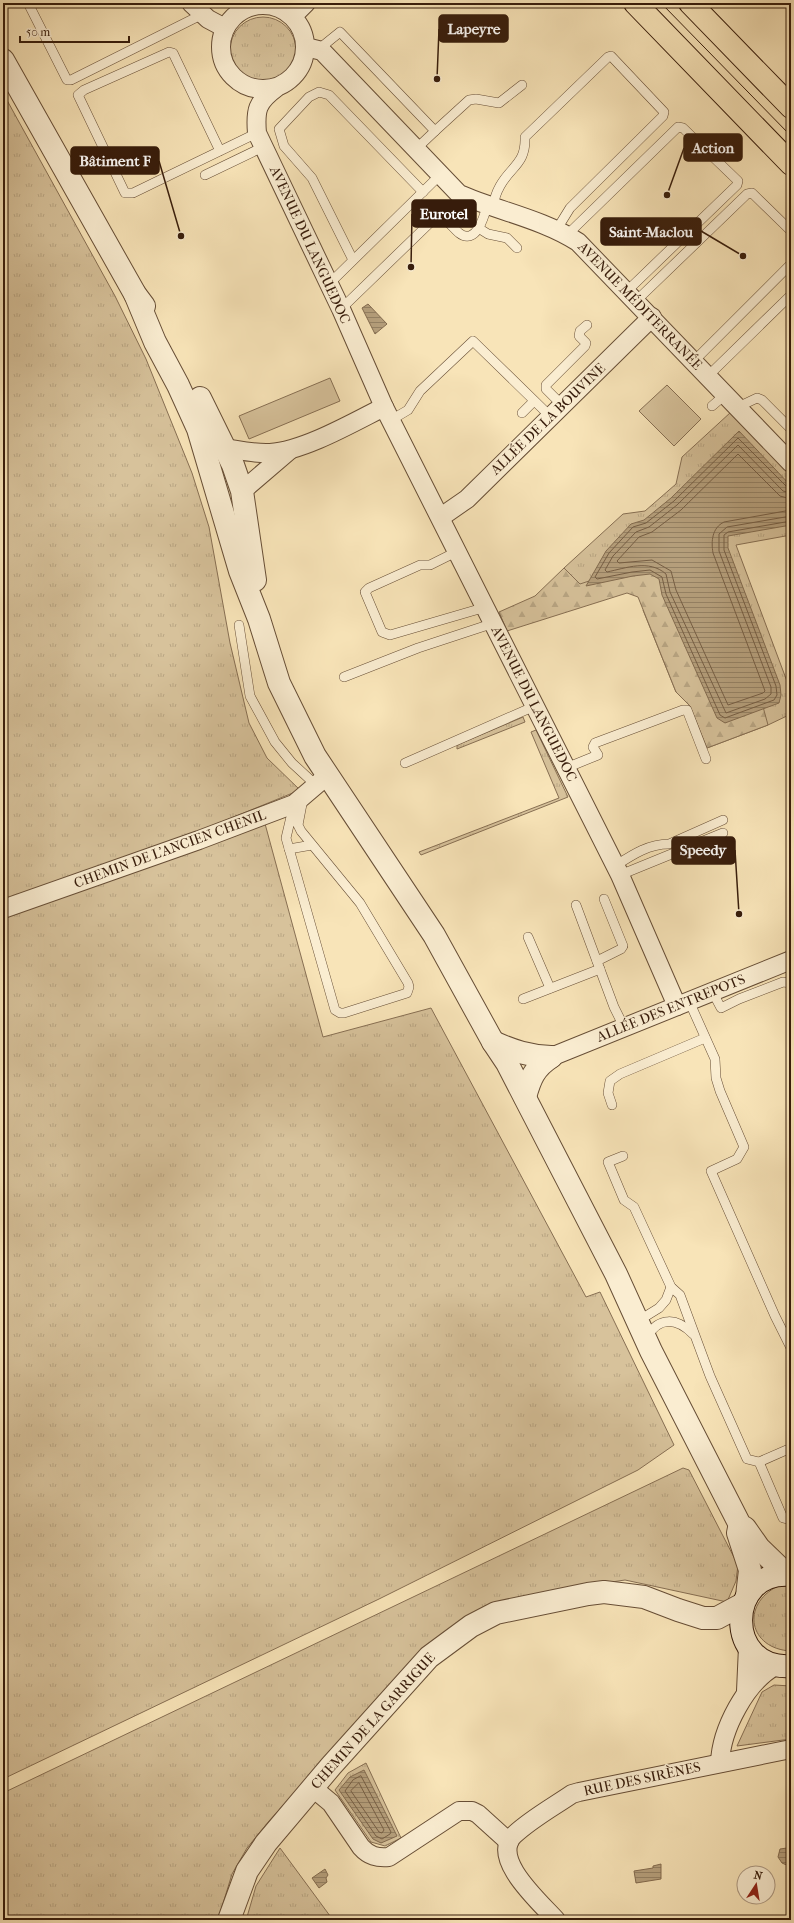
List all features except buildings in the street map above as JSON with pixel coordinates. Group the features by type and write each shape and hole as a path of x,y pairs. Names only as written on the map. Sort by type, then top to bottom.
{"main road":[{"path":"636,3 791,164"},
{"path":"690,3 791,106"}],"street":[{"path":"293,16 306,3"},
{"path":"252,5 273,6 293,16 313,48 304,60 298,72 288,82 276,88 262,90 249,88 238,82 230,74 224,63 221,51 221,39 225,28 232,18 252,5"},
{"path":"197,9 208,19 225,28"},
{"name":"AVENUE MÉDITERRANÉE","path":"313,48 416,149 459,194 490,207 562,232 578,242 632,296 791,462"},
{"path":"3,60 136,294 161,329 188,372 225,459 220,498"},
{"name":"AVENUE DU LANGUEDOC","path":"276,88 260,102 255,116 260,140 341,309 388,413 683,1003"},
{"path":"136,294 155,342 178,385 202,441 220,498 240,571 259,619 279,683 298,725 315,756 323,780 434,935 524,1097 643,1337 740,1525 745,1528 759,1548 788,1575"},
{"name":"ALLÉE DE LA BOUVINE","path":"441,517 467,499 652,318"},
{"path":"178,385 194,404 214,454 233,465 242,491 259,619"},
{"path":"225,459 270,453 294,447 388,413"},
{"path":"242,491 294,447"},
{"name":"CHEMIN DE L'ANCIEN CHENIL","path":"3,909 199,840 298,800 323,780"},
{"name":"ALLÉE DES ENTREPOTS","path":"545,1061 624,1027 791,960"},
{"path":"500,1053 525,1066 545,1061"},
{"path":"500,1053 494,1062 495,1066 643,1337"},
{"path":"524,1097 530,1080 545,1061"},
{"path":"740,1525 738,1533 750,1570 740,1621 746,1642"},
{"path":"717,1618 732,1611 745,1600 754,1587 763,1580 774,1576 788,1575"},
{"name":"CHEMIN DE LA GARRIGUE","path":"232,1919 238,1891 255,1857 313,1788 429,1657 471,1626 486,1617 496,1613 588,1594 604,1592 644,1597 691,1615 717,1618 746,1642 761,1659 784,1666"},
{"name":"RUE DES SIRÈNES","path":"746,1642 746,1691"},
{"name":"RUE DES SIRÈNES","path":"720,1763 720,1748 746,1691 768,1670 784,1666"},
{"name":"RUE DES SIRÈNES","path":"509,1842 513,1835 572,1794 720,1763 791,1750"},
{"path":"313,1788 330,1803 361,1847 373,1856 389,1857 459,1810 472,1811 478,1814 509,1842 507,1848 509,1861 517,1876 556,1920"}],"lane":[{"path":"28,3 67,80 71,80 197,9"},
{"path":"313,48 340,32 435,131"},
{"path":"220,151 173,53 169,52 84,90 78,95 125,194 133,194 220,151 260,140"},
{"path":"341,309 438,214 460,234 465,236 471,235 480,229 499,187 522,161 525,138 608,57 611,56 664,112 663,116 570,208 562,232"},
{"path":"416,149 469,100 476,99 499,103 522,85"},
{"path":"353,260 312,178 284,146 279,134 279,130 308,97 319,92 329,95 423,192"},
{"path":"562,232 678,127 683,128 738,181 737,185 632,296"},
{"path":"205,175 260,140"},
{"path":"328,284 440,175"},
{"path":"632,296 748,194 752,193 791,231"},
{"path":"480,229 488,234 507,238 517,248"},
{"path":"694,361 791,264"},
{"path":"708,376 791,295"},
{"path":"556,411 546,389 546,385 585,346 586,343 579,336 580,331 587,325"},
{"path":"388,413 408,410 420,391 473,341 534,401 556,411"},
{"path":"712,406 726,394"},
{"path":"738,407 757,398 762,400 791,429"},
{"path":"522,413 534,401"},
{"path":"458,551 430,564 420,565 369,588 365,592 382,632 390,635 490,615"},
{"path":"344,677 418,648 490,615"},
{"path":"239,625 250,696 275,742 292,762 323,780"},
{"path":"405,763 535,706"},
{"path":"566,768 598,755 594,747 595,743 683,710 687,710 706,759"},
{"path":"298,800 298,825 312,845 360,903 408,983 409,987 407,992 344,1013 340,1013 335,1010 286,835 298,800"},
{"path":"617,870 640,850 661,844 669,844 723,820"},
{"path":"617,870 723,833"},
{"path":"289,849 312,845"},
{"path":"523,999 599,965 621,949 623,946 604,899"},
{"path":"576,905 614,1007 624,1027"},
{"path":"528,937 550,988"},
{"path":"712,991 721,1008 738,999 783,982 791,983"},
{"path":"683,1003 705,1038 715,1059 716,1078 720,1091 744,1146 737,1159 711,1171 762,1288 791,1348"},
{"path":"612,1105 608,1093 610,1081 620,1074 705,1038"},
{"path":"623,1156 608,1162 624,1200 634,1207 671,1287 680,1295 692,1324 693,1334 747,1459 759,1462 791,1448"},
{"path":"643,1337 659,1308 666,1300 671,1287"},
{"path":"643,1337 654,1327 668,1321 684,1325 693,1334"},
{"path":"759,1462 783,1518 791,1520"}],"green space":[{"path":"263,17 276,20 286,27 293,37 296,50 293,63 286,73 276,80 263,83 250,80 240,73 233,63 230,50 233,37 240,27 250,20"},
{"path":"3,93 115,296 146,359 192,473 209,527 230,643 249,723 267,758 300,790 202,830 3,902"},
{"path":"330,378 340,401 249,439 239,416"},
{"path":"667,385 701,419 674,446 639,411"},
{"path":"731,412 791,475 791,493 637,568 577,586 564,568 623,514 645,511 676,484 682,457"},
{"path":"791,520 791,535 736,545 791,692 791,714 768,725 707,748 690,706 676,692 643,610 669,592 721,534"},
{"path":"651,566 762,703 768,725 707,748 690,706 676,692 638,597 627,593 507,631 499,612 535,596 564,568 580,584 625,569"},
{"path":"523,717 525,722 457,749 457,745"},
{"path":"536,730 568,797 421,855 419,852 559,798 531,732"},
{"path":"264,820 323,1037 431,1008 586,1297 600,1292 674,1445 638,1470 379,1599 3,1779 3,913"},
{"path":"683,1468 689,1470 738,1565 736,1581 727,1602 625,1580 578,1587 494,1606 396,1681 269,1821 247,1848 232,1874 218,1920 3,1920 3,1793"},
{"path":"778,1586 791,1586 791,1651 777,1648 766,1643 758,1635 754,1625 754,1614 758,1604 766,1594"},
{"path":"774,1685 791,1686 791,1739 737,1746 762,1692"},
{"path":"366,1763 401,1838 385,1846 371,1842 335,1790 348,1773"},
{"path":"280,1848 333,1920 249,1920 247,1917 256,1886"}],"water":[{"path":"368,304 387,324 375,334 362,308"},
{"path":"739,431 791,486 791,525 728,536 728,548 780,685 781,695 779,703 725,723 717,718 662,595 659,579 650,574 586,586 606,551 631,524 644,520 671,498"},
{"path":"364,1770 397,1836 381,1843 373,1839 339,1790 350,1777"},
{"path":"787,1848 791,1853 791,1867 782,1863 778,1857 780,1849"},
{"path":"661,1864 661,1879 636,1883 634,1871 653,1868 653,1866"},
{"path":"325,1869 328,1875 326,1878 327,1882 319,1888 312,1878"}],"tram line":[{"path":"661,3 791,136"}],"place":[{"name":"Lapeyre","path":"437,79"},
{"name":"Action","path":"667,195"},
{"name":"Bâtiment F","path":"181,236"},
{"name":"Saint-Maclou","path":"743,256"},
{"name":"Eurotel","path":"411,267"},
{"name":"Speedy","path":"739,914"}]}
